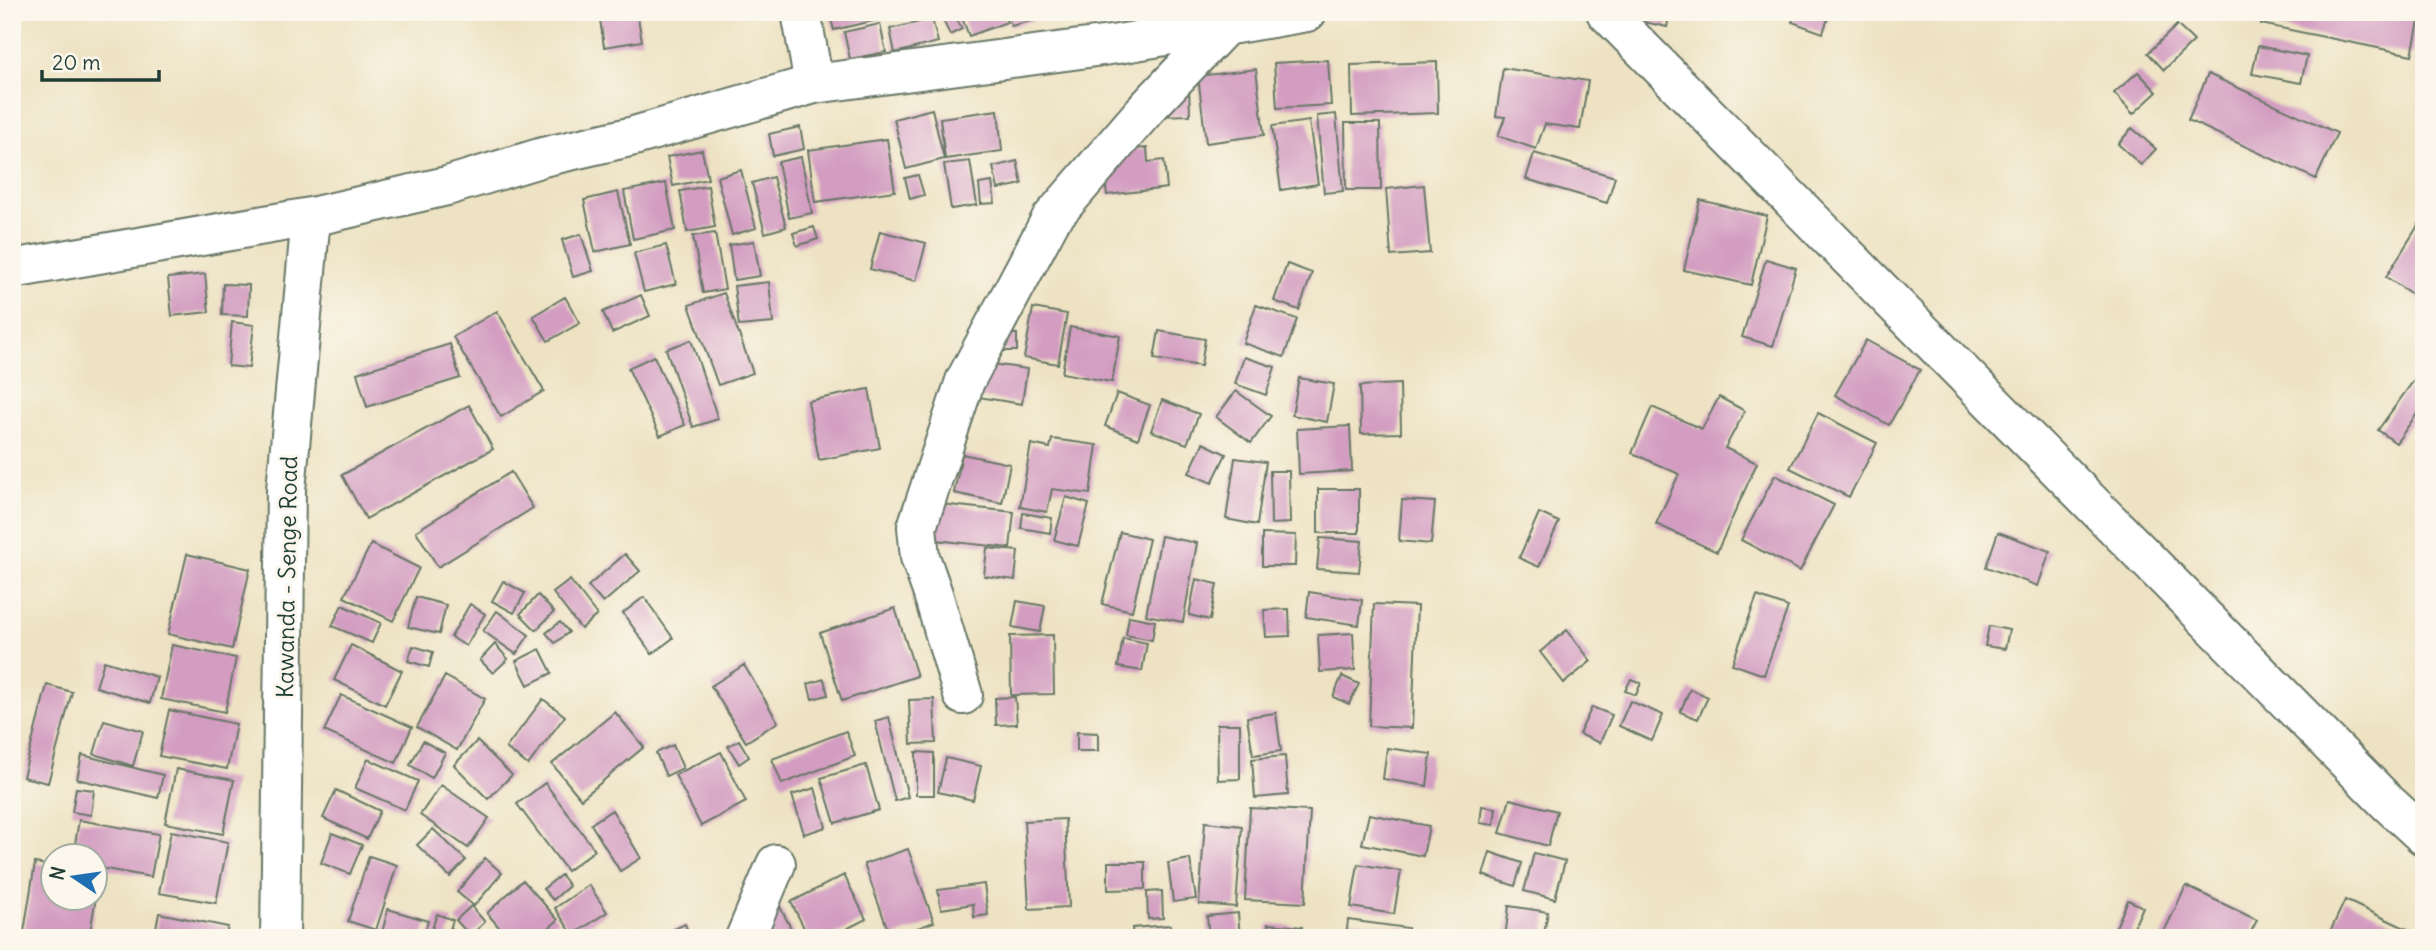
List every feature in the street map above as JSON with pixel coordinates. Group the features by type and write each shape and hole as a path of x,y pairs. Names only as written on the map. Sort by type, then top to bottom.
{"street":[{"path":"802,12 814,84"},
{"path":"12,269 311,218 447,186 543,157 634,136 814,84 1118,44 1307,12"},
{"path":"1606,12 2388,803 2424,836"},
{"path":"963,695 920,557 917,527 965,381 1051,219 1146,109 1225,26"},
{"name":"Kawanda - Senge Road","path":"280,938 286,490 311,218"},
{"path":"745,938 776,864"}],"building":[{"path":"599,12 637,12 642,41 604,47"},
{"path":"829,12 883,12 885,18 834,30"},
{"path":"953,12 962,29 950,35 940,14"},
{"path":"960,12 1003,12 1007,22 969,36"},
{"path":"1007,12 1040,12 1042,18 1011,26"},
{"path":"1637,12 1670,12 1667,27 1635,20"},
{"path":"1796,12 1830,12 1823,33 1792,22"},
{"path":"2263,12 2421,12 2412,55 2261,24"},
{"path":"932,19 938,42 895,53 890,29"},
{"path":"880,24 886,52 850,59 844,32"},
{"path":"2177,25 2194,41 2164,70 2148,53"},
{"path":"2258,46 2307,56 2301,83 2252,74"},
{"path":"1328,60 1331,105 1277,108 1274,63"},
{"path":"1437,62 1438,113 1352,116 1351,65"},
{"path":"1503,68 1588,81 1580,129 1545,124 1536,149 1498,136 1505,117 1496,116"},
{"path":"1256,69 1264,135 1206,143 1198,76"},
{"path":"2138,72 2157,92 2133,114 2114,93"},
{"path":"2208,74 2337,133 2316,179 2188,120"},
{"path":"1189,86 1190,115 1159,116"},
{"path":"932,109 944,159 906,169 894,119"},
{"path":"998,110 1002,151 945,159 940,118"},
{"path":"1336,114 1343,191 1324,193 1317,116"},
{"path":"1309,121 1318,184 1281,190 1272,126"},
{"path":"1345,123 1380,123 1381,190 1346,190"},
{"path":"800,127 804,149 773,156 769,134"},
{"path":"2132,128 2156,149 2141,165 2118,144"},
{"path":"887,139 895,191 815,202 808,150"},
{"path":"1147,148 1148,162 1164,160 1167,188 1107,195 1103,167 1121,150"},
{"path":"702,150 708,179 673,186 667,157"},
{"path":"1534,153 1615,177 1607,203 1526,179"},
{"path":"801,157 812,213 789,218 778,162"},
{"path":"970,161 977,205 951,209 944,164"},
{"path":"1017,161 1022,184 998,189 993,167"},
{"path":"741,170 756,228 732,235 717,177"},
{"path":"918,175 924,195 910,199 905,178"},
{"path":"773,177 786,227 765,233 752,183"},
{"path":"992,182 995,203 981,204 979,184"},
{"path":"666,183 675,230 633,239 624,191"},
{"path":"1424,185 1430,253 1391,256 1386,189"},
{"path":"708,186 715,227 687,232 680,191"},
{"path":"618,192 630,244 595,252 584,200"},
{"path":"1700,200 1767,216 1751,285 1684,270"},
{"path":"2424,216 2424,296 2421,300 2386,277"},
{"path":"814,227 818,239 797,246 793,233"},
{"path":"880,231 926,243 916,281 870,269"},
{"path":"715,233 725,289 703,293 693,236"},
{"path":"581,234 593,271 573,277 562,240"},
{"path":"754,241 760,276 734,280 729,245"},
{"path":"666,245 676,284 644,292 634,253"},
{"path":"1766,259 1796,268 1773,346 1742,337"},
{"path":"1287,264 1312,273 1299,310 1274,301"},
{"path":"205,274 209,312 172,316 168,278"},
{"path":"769,282 773,323 739,326 734,286"},
{"path":"223,284 249,285 248,316 222,315"},
{"path":"724,293 753,373 718,385 689,305"},
{"path":"641,295 650,316 612,333 603,312"},
{"path":"565,297 580,323 548,341 533,316"},
{"path":"1256,305 1297,319 1284,357 1243,343"},
{"path":"1033,308 1067,314 1058,364 1024,358"},
{"path":"497,311 544,391 501,417 453,337"},
{"path":"232,322 254,325 249,368 228,366"},
{"path":"1070,327 1120,336 1112,382 1062,373"},
{"path":"1159,331 1205,339 1201,366 1154,359"},
{"path":"995,334 1017,334 1017,351 996,351"},
{"path":"691,340 718,419 693,427 666,349"},
{"path":"1866,340 1920,370 1889,425 1835,395"},
{"path":"450,344 460,378 367,407 357,373"},
{"path":"654,356 685,425 660,436 628,368"},
{"path":"1244,357 1275,367 1266,395 1235,384"},
{"path":"977,362 1027,369 1022,404 972,396"},
{"path":"2417,376 2424,381 2424,404 2396,443 2378,430"},
{"path":"1299,378 1334,384 1327,422 1292,415"},
{"path":"1400,384 1401,433 1361,434 1360,386"},
{"path":"869,389 880,448 819,460 808,401"},
{"path":"1236,391 1271,416 1251,443 1216,417"},
{"path":"1117,393 1150,405 1138,439 1105,426"},
{"path":"1719,397 1745,411 1725,448 1757,463 1717,552 1656,524 1679,474 1632,453 1652,407 1702,429"},
{"path":"1162,400 1199,414 1187,444 1151,431"},
{"path":"469,405 493,449 366,519 342,475"},
{"path":"1818,413 1877,443 1849,497 1790,468"},
{"path":"1350,426 1352,471 1299,474 1297,429"},
{"path":"1052,439 1097,445 1090,494 1052,489 1047,512 1020,507 1031,444 1050,448"},
{"path":"1203,443 1226,454 1212,483 1189,473"},
{"path":"962,454 1010,464 1002,503 954,493"},
{"path":"1235,458 1266,462 1257,525 1226,519"},
{"path":"1270,471 1289,471 1290,523 1271,524"},
{"path":"511,472 533,508 438,567 416,531"},
{"path":"1775,475 1834,505 1800,571 1741,540"},
{"path":"1318,489 1359,489 1359,533 1318,533"},
{"path":"1066,497 1089,504 1078,546 1054,540"},
{"path":"1402,500 1435,502 1431,544 1399,541"},
{"path":"940,504 1014,512 1010,548 936,540"},
{"path":"1023,513 1052,518 1050,533 1021,528"},
{"path":"1539,513 1559,522 1539,567 1519,558"},
{"path":"1120,532 1149,539 1132,611 1102,604"},
{"path":"1998,532 2050,551 2038,586 1986,567"},
{"path":"1262,534 1296,535 1295,566 1262,566"},
{"path":"1161,536 1197,543 1183,622 1146,615"},
{"path":"1320,538 1362,541 1359,572 1317,569"},
{"path":"371,544 419,568 393,621 344,597"},
{"path":"987,548 1018,551 1015,580 984,576"},
{"path":"187,554 250,569 232,649 168,634"},
{"path":"625,554 640,571 603,603 588,586"},
{"path":"1196,579 1217,584 1210,620 1189,615"},
{"path":"570,580 597,615 581,629 553,593"},
{"path":"503,581 525,593 514,613 492,601"},
{"path":"1309,592 1362,600 1359,625 1306,617"},
{"path":"538,595 554,612 536,630 520,614"},
{"path":"1757,596 1788,607 1764,675 1732,664"},
{"path":"416,597 446,605 439,634 408,627"},
{"path":"644,597 673,638 652,654 623,613"},
{"path":"1017,601 1045,606 1040,632 1012,627"},
{"path":"470,604 485,614 466,646 451,637"},
{"path":"1374,604 1417,606 1412,728 1369,726"},
{"path":"342,605 381,623 372,643 332,626"},
{"path":"895,608 917,676 842,701 820,633"},
{"path":"1289,609 1290,636 1266,637 1264,610"},
{"path":"497,611 529,635 516,654 483,631"},
{"path":"1129,616 1155,621 1152,640 1126,635"},
{"path":"560,622 569,632 555,643 546,633"},
{"path":"1989,626 2009,630 2005,649 1985,646"},
{"path":"1567,630 1591,661 1564,683 1540,652"},
{"path":"1353,633 1355,670 1320,672 1318,635"},
{"path":"1053,635 1054,694 1011,695 1010,636"},
{"path":"1123,638 1147,643 1142,671 1118,667"},
{"path":"495,644 508,659 493,673 480,660"},
{"path":"172,645 236,658 225,712 161,699"},
{"path":"351,645 402,671 385,705 334,680"},
{"path":"413,646 433,652 429,667 408,661"},
{"path":"540,649 552,673 528,685 516,661"},
{"path":"104,661 157,677 150,703 96,687"},
{"path":"744,665 778,722 746,742 711,686"},
{"path":"445,676 485,699 457,750 417,727"},
{"path":"1342,676 1359,684 1349,704 1333,697"},
{"path":"824,679 828,695 812,699 808,684"},
{"path":"1631,679 1641,683 1636,695 1625,691"},
{"path":"47,685 72,692 48,783 23,777"},
{"path":"1690,689 1708,697 1698,719 1680,712"},
{"path":"341,695 412,727 396,763 324,731"},
{"path":"1015,697 1017,724 996,725 995,698"},
{"path":"543,699 565,716 528,765 506,748"},
{"path":"934,699 936,743 911,744 909,700"},
{"path":"1630,701 1663,715 1652,741 1619,726"},
{"path":"1592,707 1612,715 1600,743 1579,734"},
{"path":"169,710 236,724 227,769 159,756"},
{"path":"615,712 644,747 581,799 552,764"},
{"path":"1276,713 1281,751 1253,755 1247,717"},
{"path":"889,717 908,797 895,801 875,721"},
{"path":"104,720 143,731 133,766 94,754"},
{"path":"1217,724 1240,724 1240,779 1218,780"},
{"path":"846,731 855,756 782,784 772,759"},
{"path":"1077,732 1098,733 1098,751 1077,751"},
{"path":"739,740 749,757 739,764 728,746"},
{"path":"423,741 445,753 432,778 410,765"},
{"path":"477,741 512,775 488,799 454,765"},
{"path":"673,745 683,768 666,776 656,753"},
{"path":"1387,748 1431,754 1427,786 1383,779"},
{"path":"721,752 746,802 701,826 675,775"},
{"path":"916,752 934,753 934,795 916,795"},
{"path":"82,755 163,775 158,798 77,779"},
{"path":"1285,756 1288,795 1255,798 1252,759"},
{"path":"946,758 981,766 973,800 938,792"},
{"path":"368,759 418,781 405,810 355,788"},
{"path":"866,765 879,810 835,823 821,778"},
{"path":"176,769 234,780 223,834 165,823"},
{"path":"545,783 595,850 567,871 517,804"},
{"path":"441,785 489,818 468,848 420,815"},
{"path":"76,788 94,790 91,815 72,812"},
{"path":"815,788 826,827 804,834 792,795"},
{"path":"336,790 380,811 367,839 323,818"},
{"path":"1510,799 1557,811 1548,846 1500,833"},
{"path":"1482,806 1496,808 1494,825 1480,823"},
{"path":"1250,808 1310,811 1305,903 1245,900"},
{"path":"612,810 641,858 620,871 591,824"},
{"path":"1369,814 1429,826 1423,856 1362,844"},
{"path":"1065,819 1069,907 1029,909 1024,821"},
{"path":"79,820 159,834 151,877 108,869 108,842 75,842"},
{"path":"1205,822 1242,826 1236,907 1199,904"},
{"path":"433,829 466,860 450,877 417,845"},
{"path":"171,831 228,842 216,903 159,893"},
{"path":"332,833 362,845 350,874 321,863"},
{"path":"908,849 934,922 891,938 864,864"},
{"path":"1490,852 1522,863 1515,886 1483,875"},
{"path":"1534,853 1565,861 1555,899 1524,891"},
{"path":"369,856 397,865 376,930 348,921"},
{"path":"485,858 502,873 474,906 457,892"},
{"path":"1190,859 1196,899 1173,902 1168,863"},
{"path":"1108,862 1145,862 1145,889 1108,890"},
{"path":"35,863 38,864 38,912 94,912 89,938 23,938"},
{"path":"1358,864 1401,871 1394,914 1351,907"},
{"path":"561,875 569,886 553,900 543,889"},
{"path":"844,875 866,919 829,938 809,938 791,902"},
{"path":"523,880 558,920 538,938 508,938 487,913"},
{"path":"984,884 988,915 974,917 973,904 941,909 938,890"},
{"path":"589,885 607,912 573,935 555,908"},
{"path":"2186,886 2257,920 2248,938 2161,938"},
{"path":"1162,891 1163,918 1148,919 1147,892"},
{"path":"775,897 796,938 754,938"},
{"path":"2128,900 2143,907 2129,938 2111,938"},
{"path":"2345,900 2424,938 2337,938 2329,934"},
{"path":"471,906 485,922 470,936 456,920"},
{"path":"1509,906 1548,912 1543,938 1505,938"},
{"path":"388,909 428,921 423,938 399,938 382,933"},
{"path":"159,913 228,927 225,938 154,938"},
{"path":"1238,913 1240,938 1209,938 1207,916"},
{"path":"437,914 453,920 447,938 429,938"},
{"path":"1348,920 1408,928 1407,938 1346,938"},
{"path":"685,924 691,938 662,938 661,935"},
{"path":"1268,924 1302,927 1301,938 1266,938"},
{"path":"1170,925 1171,938 1133,938 1132,928"}]}
